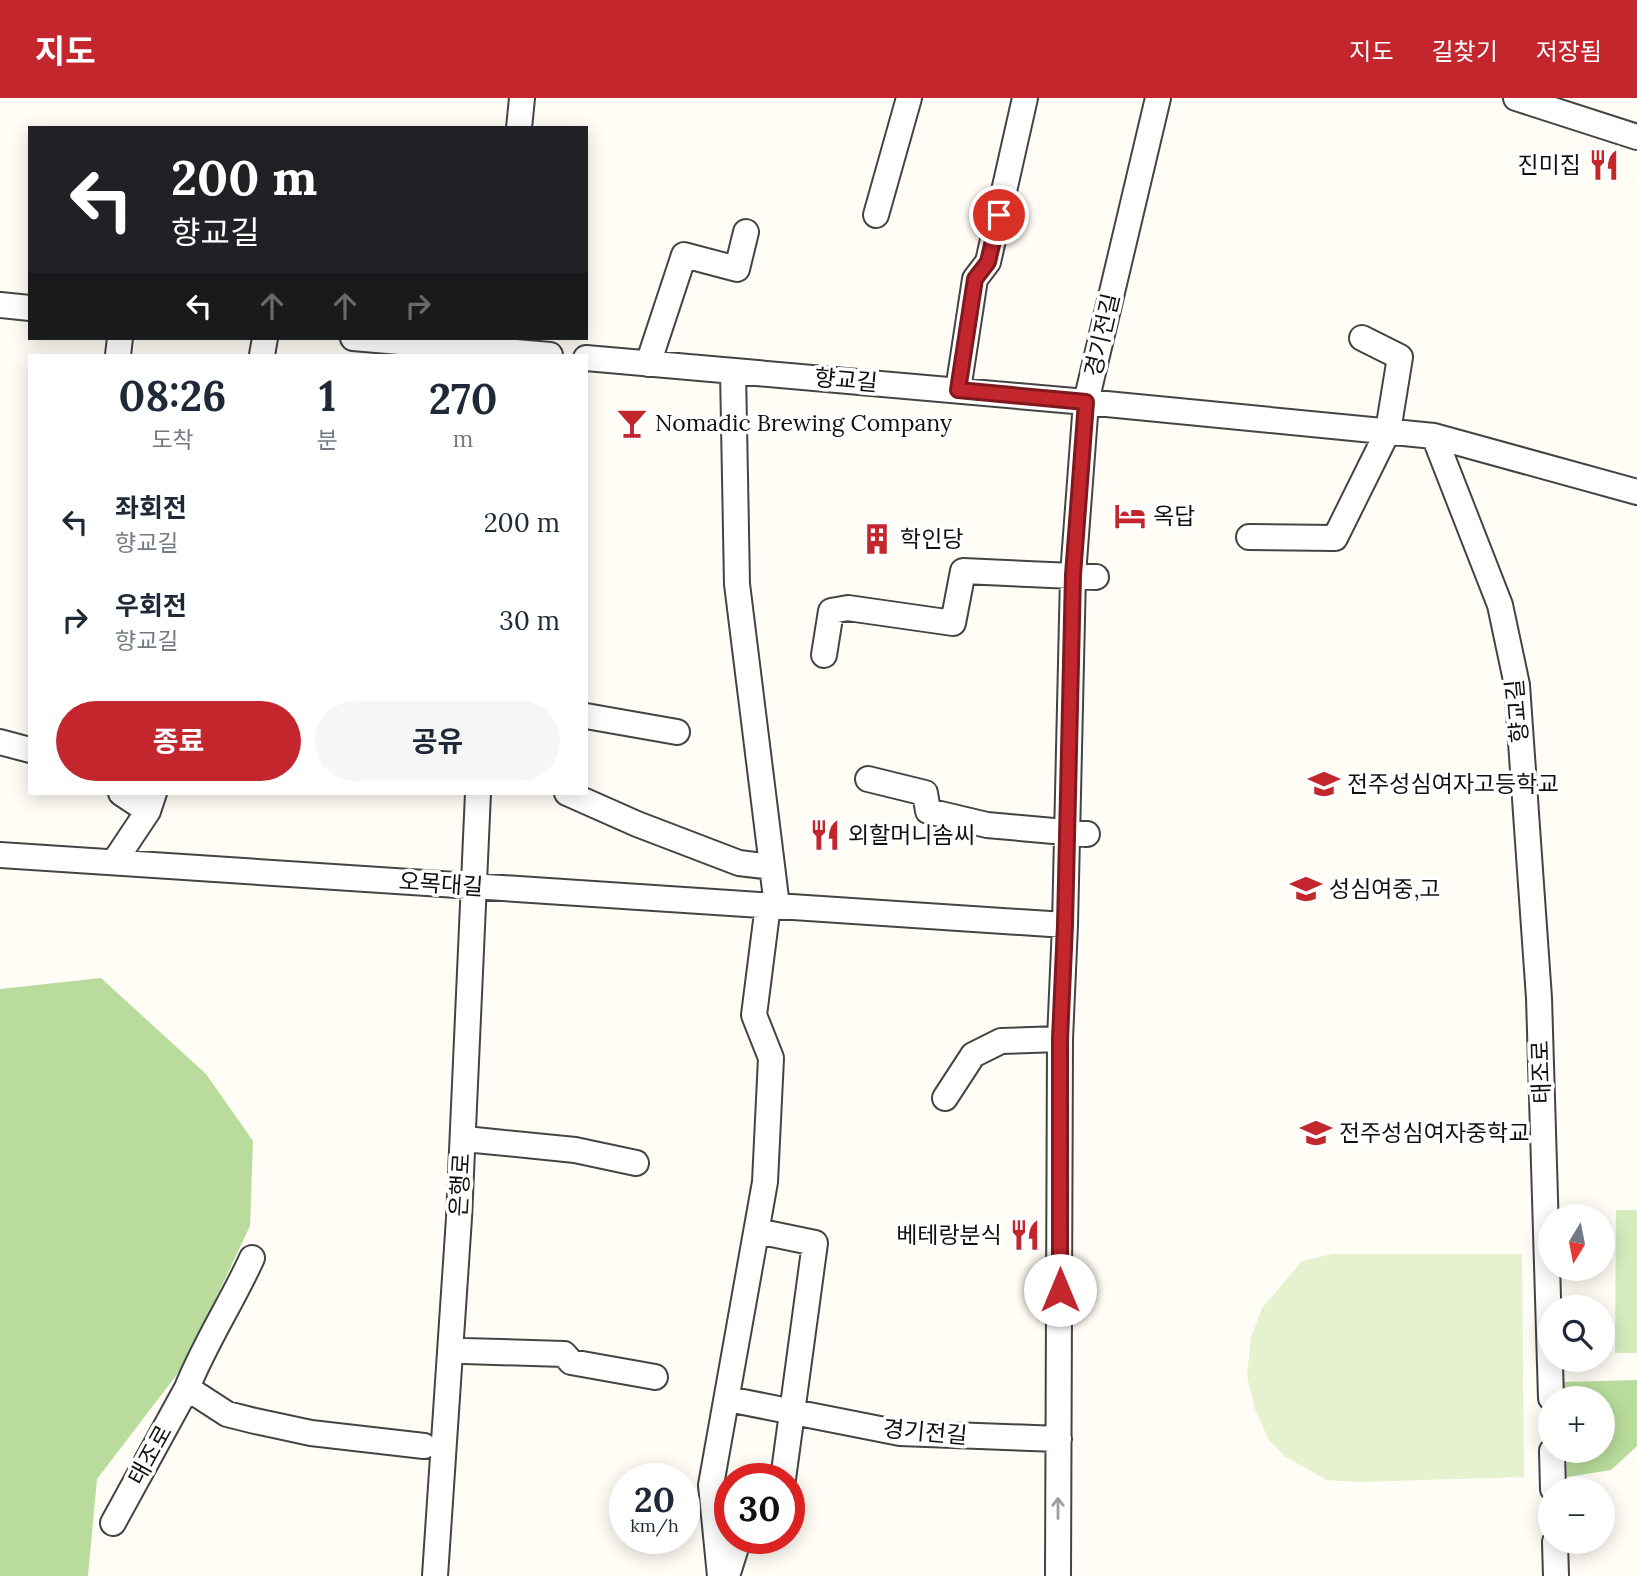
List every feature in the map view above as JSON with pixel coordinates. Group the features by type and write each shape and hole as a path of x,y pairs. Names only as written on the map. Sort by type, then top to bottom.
{"street":[{"path":"519,126 522,98"},
{"path":"876,215 909,98"},
{"path":"958,390 975,279 988,262 1025,98"},
{"name":"경기전길","path":"1058,1576 1060,1039 1065,925 1076,833 1086,402 1158,98"},
{"path":"1516,98 1637,137"},
{"path":"649,364 684,255 737,269 746,232"},
{"path":"0,305 28,308"},
{"path":"1249,537 1335,538 1388,432 1400,357 1362,338"},
{"path":"382,340 499,348 543,354"},
{"name":"향교길","path":"588,358 958,390 1434,436 1637,492"},
{"path":"720,1576 711,1485 765,1182 771,1058 754,1015 773,905 772,867 737,584 733,371"},
{"name":"향교길","path":"1434,436 1500,604 1517,685 1539,998"},
{"path":"824,655 831,611 848,608 953,623 963,570 1084,576"},
{"path":"588,716 677,732"},
{"path":"0,742 28,749"},
{"path":"868,779 925,793 928,811 987,825 1076,833"},
{"path":"114,862 151,802 128,795"},
{"name":"은행로","path":"435,1576 459,1218 478,795"},
{"path":"572,795 637,824 739,863 772,867"},
{"name":"오목대길","path":"0,855 1065,925"},
{"name":"태조로","path":"1539,998 1550,1386"},
{"path":"945,1098 973,1055 1001,1041 1060,1039"},
{"name":"은행로","path":"475,1140 576,1150 636,1163"},
{"path":"757,1231 815,1243 785,1463"},
{"path":"252,1258 187,1388 227,1414 255,1421 311,1433 424,1446"},
{"path":"464,1351 564,1354 571,1362 655,1377"},
{"name":"태조로","path":"113,1523 187,1388"},
{"name":"경기전길","path":"727,1399 900,1433 1059,1438"},
{"path":"727,1576 734,1554"},
{"path":"1555,1554 1556,1576"}],"green space":[{"path":"101,978 206,1074 253,1141 250,1226 185,1364 97,1479 88,1576 0,1576 0,989"},
{"path":"1616,1210 1637,1210 1637,1353 1615,1353"},
{"path":"1332,1254 1522,1254 1524,1477 1357,1482 1327,1480 1284,1456 1269,1440 1255,1410 1247,1376 1251,1337 1262,1308 1302,1261"},
{"path":"1637,1380 1637,1446 1611,1470 1567,1477 1566,1463 1615,1463 1615,1386 1563,1386 1563,1382"}],"place":[{"name":"진미집","path":"1604,165"},
{"name":"Nomadic Brewing Company","path":"632,423"},
{"name":"옥답","path":"1130,516"},
{"name":"학인당","path":"877,539"},
{"name":"전주성심여자고등학교","path":"1324,784"},
{"name":"외할머니솜씨","path":"825,835"},
{"name":"성심여중,고","path":"1306,889"},
{"name":"전주성심여자중학교","path":"1316,1133"},
{"name":"베테랑분식","path":"1025,1235"}],"route":[{"path":"999,215 988,262 975,279 958,390 1086,402 1073,575 1060,1039 1060,1290"}]}
